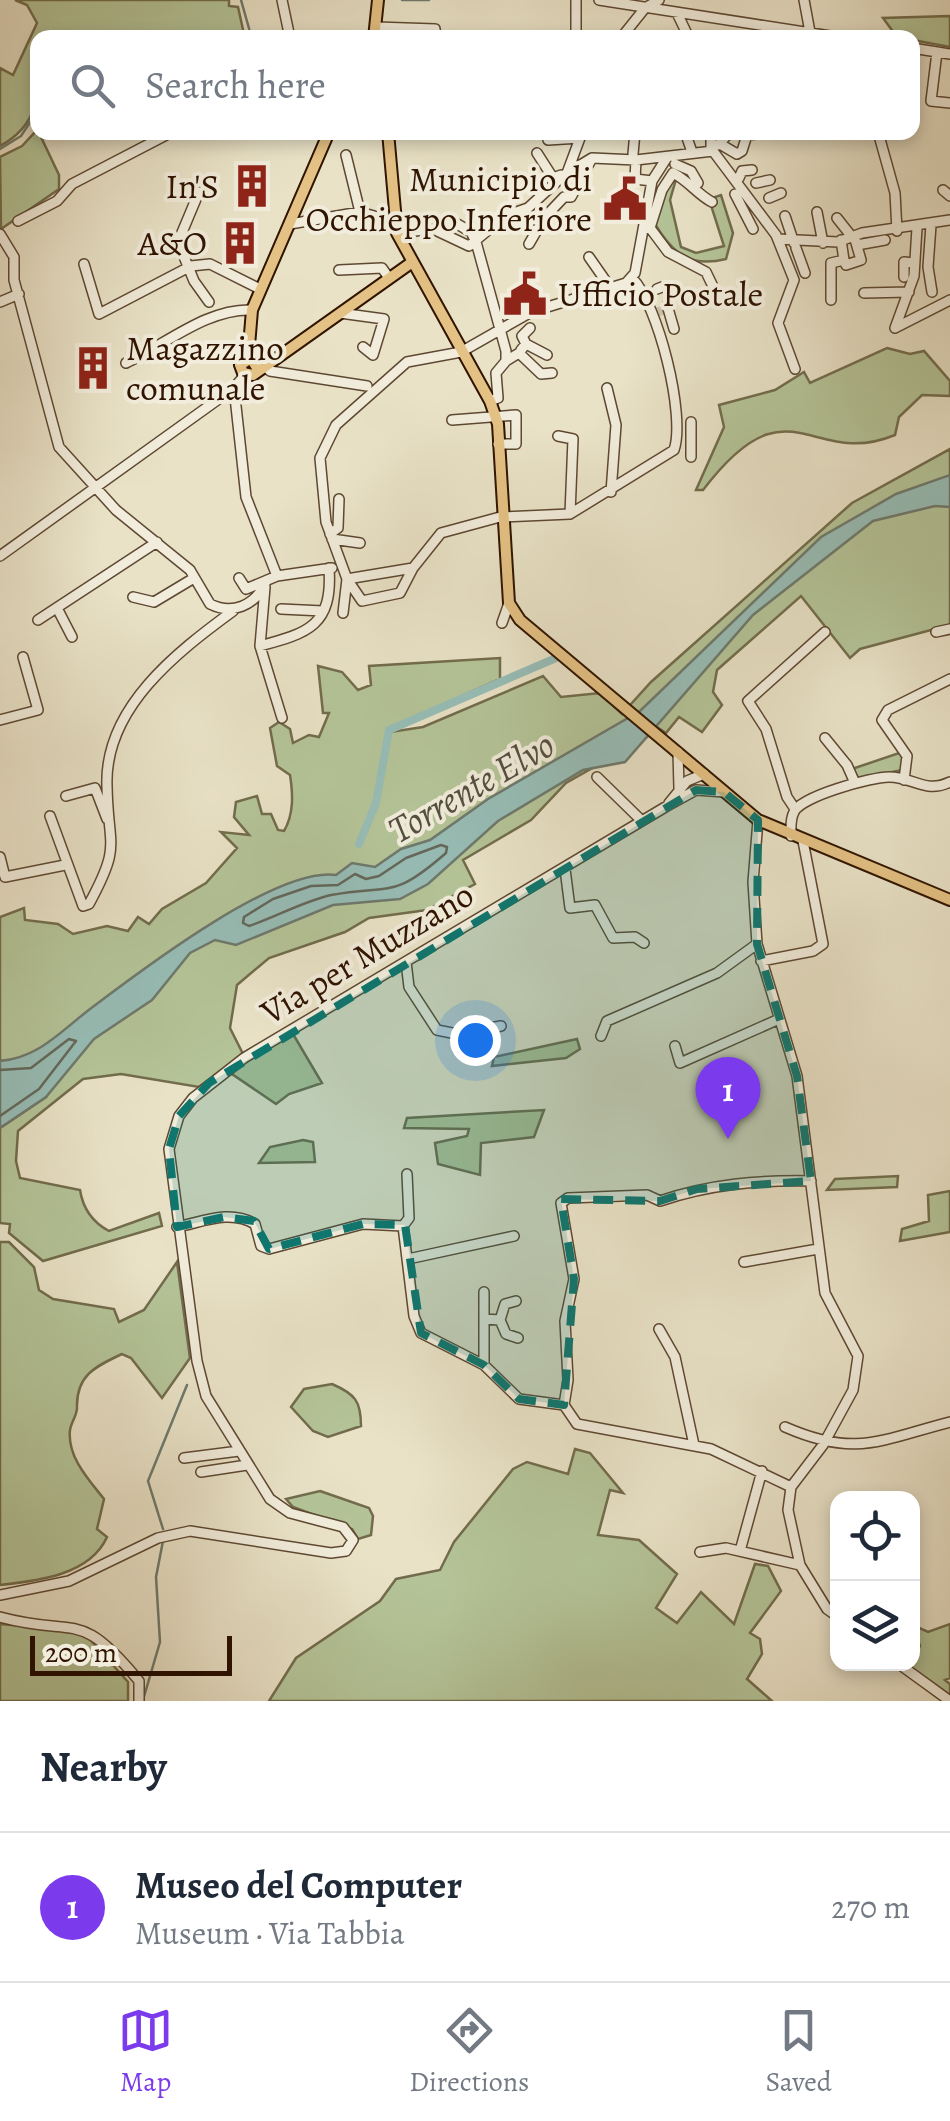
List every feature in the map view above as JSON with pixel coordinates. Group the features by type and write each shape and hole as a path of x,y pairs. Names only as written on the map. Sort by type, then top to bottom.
{"main road":[{"path":"375,30 378,0"},
{"path":"326,140 252,310 248,358 240,366 245,375 253,375 412,263"},
{"path":"389,140 396,228 495,415 508,602 532,632 758,820 950,900"},
{"path":"248,358 261,367"}],"street":[{"path":"282,0 288,30"},
{"path":"576,0 576,30"},
{"path":"599,0 796,30"},
{"path":"627,30 645,8 659,0"},
{"path":"804,0 810,30"},
{"path":"676,13 684,30"},
{"path":"392,30 426,26 434,30"},
{"path":"920,49 950,54"},
{"path":"937,52 932,101 950,103"},
{"path":"18,221 58,200 72,184 157,140"},
{"path":"529,244 535,214 565,174 578,140"},
{"path":"583,140 592,158"},
{"path":"635,140 635,179 652,180"},
{"path":"688,140 692,152"},
{"path":"714,140 739,185 778,239 794,280 778,323 795,370"},
{"path":"715,148 722,140"},
{"path":"646,229 652,180 670,161 715,148 737,154 744,140"},
{"path":"880,140 895,193 897,231"},
{"path":"260,646 310,631 323,611 334,568 320,458 327,437 400,366 461,352 526,314 612,290 632,278 646,229 673,173 690,180 709,200 691,171 670,161 592,158 552,178 537,153"},
{"path":"346,155 360,212"},
{"path":"438,227 460,245 476,242 505,216 535,214 570,197 592,158"},
{"path":"752,170 742,171 739,185 752,229"},
{"path":"739,185 770,180"},
{"path":"199,192 178,242 194,282 209,302"},
{"path":"769,198 780,192"},
{"path":"290,224 360,212 396,228 438,227 452,221 471,232 506,361"},
{"path":"817,212 823,243"},
{"path":"786,216 805,273"},
{"path":"838,218 861,260 846,264 844,260"},
{"path":"778,239 794,244 851,240 950,220"},
{"path":"931,224 895,328 950,300"},
{"path":"917,228 920,259 932,292"},
{"path":"646,229 668,252 706,272 720,301"},
{"path":"0,234 14,257 59,447 95,489 194,578 210,604 235,609"},
{"path":"851,240 885,240"},
{"path":"844,260 851,240"},
{"path":"589,256 612,290"},
{"path":"904,277 904,262 920,259"},
{"path":"831,300 831,263 844,260"},
{"path":"84,264 99,314 190,266 210,264 260,289"},
{"path":"339,270 382,268 390,278"},
{"path":"632,278 652,291 674,329"},
{"path":"864,293 909,292"},
{"path":"0,302 20,294"},
{"path":"126,364 213,316 233,309 252,310"},
{"path":"661,310 684,439 691,458"},
{"path":"340,313 384,319 373,354 363,347"},
{"path":"530,328 522,336 523,347 547,355"},
{"path":"490,401 498,398 496,373 519,353 540,374 552,373"},
{"path":"261,367 367,386"},
{"path":"0,556 234,388 245,375"},
{"path":"234,388 246,498 277,576"},
{"path":"606,388 616,425 610,492"},
{"path":"452,420 480,423 495,415 516,415 516,444 498,444"},
{"path":"239,578 246,589 277,576 334,568 362,601 378,602 400,593 413,568 441,533 500,517 570,514 666,458 684,439 692,422"},
{"path":"558,436 573,439 570,514"},
{"path":"331,536 338,528 338,499"},
{"path":"331,536 360,543"},
{"path":"38,620 156,542"},
{"path":"347,579 413,568"},
{"path":"133,597 154,602 194,578"},
{"path":"343,613 347,579"},
{"path":"50,816 64,865 83,906 114,852 106,782 111,755 132,704 147,682 235,609 257,598 265,584"},
{"path":"265,584 260,646 282,718"},
{"path":"502,623 508,602"},
{"path":"56,608 72,637"},
{"path":"281,609 323,611"},
{"path":"936,632 950,629"},
{"path":"761,961 813,951 823,944 797,838 795,809 787,797 766,729 748,701 825,632"},
{"path":"0,720 38,710 23,657"},
{"path":"904,780 907,756 883,724 884,715 950,679"},
{"path":"824,738 847,765 855,783"},
{"path":"678,752 679,788"},
{"path":"704,774 696,790 724,792"},
{"name":"Via per Muzzano","path":"667,806 679,788 704,774"},
{"path":"597,777 642,822"},
{"path":"795,809 855,783 886,777 934,788 950,782"},
{"path":"66,796 95,788 112,831"},
{"name":"Via per Muzzano","path":"0,1595 69,1581 158,1538 190,1531 331,1553 346,1551 352,1540 350,1533 290,1512 270,1499 206,1396 193,1346 172,1200 169,1149 179,1116 193,1098 244,1058 696,790"},
{"path":"758,820 753,882 757,944 800,1092 828,1305 858,1356 853,1390 823,1443 791,1487 788,1523 800,1565 830,1612"},
{"path":"0,857 5,877 64,865"},
{"path":"565,869 570,908 595,905 613,938 635,936 644,943"},
{"path":"602,1036 607,1022 717,973 757,944"},
{"path":"406,962 408,987 436,1030 457,1034 501,1026"},
{"path":"675,1046 680,1064 777,1020"},
{"path":"408,1174 409,1218 403,1226 414,1316 421,1333 484,1365 519,1399 564,1405"},
{"path":"791,1487 762,1471 694,1445 580,1427 564,1405 568,1380 565,1321 574,1279 562,1203 568,1198 648,1195 660,1202 698,1189 768,1180 811,1181"},
{"path":"177,1228 212,1218 247,1219 255,1224 261,1246 268,1248 362,1224 403,1226"},
{"path":"408,1259 514,1236"},
{"path":"744,1262 818,1250"},
{"path":"484,1292 484,1365"},
{"path":"516,1301 506,1304 500,1320 506,1334 518,1338"},
{"path":"484,1319 500,1320"},
{"path":"659,1329 675,1358 694,1445"},
{"path":"786,1426 823,1443 865,1444 950,1422"},
{"path":"184,1458 238,1451"},
{"path":"201,1472 248,1465"},
{"path":"740,1552 762,1471"},
{"path":"700,1552 726,1548 800,1565"},
{"path":"0,1616 75,1626 94,1633 139,1681 139,1701"},
{"path":"908,1671 942,1699"}],"highlighted area":[{"path":"696,790 724,792 758,820 757,944 797,1076 811,1181 697,1189 660,1201 561,1199 574,1279 564,1405 519,1399 484,1365 421,1333 405,1225 363,1224 269,1249 254,1221 224,1217 177,1227 169,1149 179,1116 209,1083"}],"green space":[{"path":"15,0 229,0 229,6 238,7 243,30 34,30 37,23 27,5"},
{"path":"950,16 950,47 920,41 920,30 892,30 883,18"},
{"path":"30,38 30,116 15,136 0,146 0,68 13,75"},
{"path":"30,137 42,140 59,175 59,189 1,229 0,157"},
{"path":"677,176 670,200 681,247 696,253 724,246 709,199 721,195 733,233 726,259 692,260 676,251 655,224 667,182"},
{"path":"887,348 910,354 924,351 950,381 950,396 922,395 899,417 895,435 866,443 780,432 758,438 733,456 703,490 696,490 724,427 719,405 775,390 804,372 810,383"},
{"path":"950,449 950,625 860,649 850,658 801,596 717,670 713,692 722,705 702,732 679,717 666,733 657,727 647,737 566,783 531,820 463,860 475,884 427,910 369,918 345,932 269,958 237,985 230,1028 243,1054 199,1087 121,1074 83,1079 18,1131 16,1161 20,1178 80,1190 89,1214 109,1231 159,1213 162,1226 43,1261 9,1233 10,1224 0,1223 0,1128 46,1097 27,1059 0,1061 0,917 24,908 25,920 58,924 73,934 107,926 128,931 138,917 149,924 162,909 206,883 237,848 221,832 249,835 234,817 236,802 257,796 262,814 271,814 278,830 284,831 291,811 291,782 290,775 277,766 270,728 279,722 290,729 293,743 309,735 319,737 329,713 323,713 318,666 342,672 358,690 371,685 369,666 500,658 500,679 388,729 380,773 390,732 423,727 543,676 561,697 600,693 622,714 651,682 852,503"},
{"path":"902,752 906,762 902,770 859,779 852,769"},
{"path":"293,1034 322,1083 289,1094 276,1104 229,1072"},
{"path":"577,1039 580,1049 566,1058 492,1066 494,1057"},
{"path":"544,1110 534,1137 481,1143 480,1175 438,1164 435,1143 467,1136 469,1129 404,1128 407,1118"},
{"path":"303,1140 313,1142 315,1162 259,1163 270,1147"},
{"path":"898,1176 897,1187 827,1190 835,1179"},
{"path":"950,1191 950,1232 900,1241 902,1229 929,1221 928,1195"},
{"path":"0,1242 9,1242 34,1267 39,1290 53,1299 114,1309 119,1322 144,1310 177,1262 190,1358 162,1398 131,1358 122,1354 103,1363 83,1380 70,1440 80,1468 104,1499 97,1529 107,1537 99,1550 76,1568 46,1578 0,1585"},
{"path":"332,1384 355,1399 361,1426 328,1437 313,1431 291,1407 304,1389"},
{"path":"575,1449 590,1453 623,1493 610,1490 598,1535 639,1540 677,1574 656,1608 677,1623 701,1592 734,1624 755,1564 768,1566 781,1591 750,1633 760,1639 762,1654 747,1679 772,1701 269,1701 296,1658 380,1601 396,1579 440,1570 454,1542 513,1469 527,1462 568,1474"},
{"path":"320,1491 369,1508 373,1516 371,1535 358,1539 352,1529 293,1507 286,1499"},
{"path":"0,1624 71,1630 87,1636 128,1682 128,1701 0,1701"},
{"path":"950,1624 950,1678 945,1680 950,1684 950,1697 915,1671 920,1671 920,1628 928,1632"}],"water":[{"path":"950,475 950,507 935,506 873,521 753,615 625,762 583,770 498,821 428,884 400,899 333,905 236,945 215,940 190,953 152,1000 94,1039 46,1097 0,1128 0,1061 26,1055 48,1042 141,971 245,904 311,877 336,875 352,863 375,867 401,849 430,840 488,799 640,711 821,537 896,494"}],"waterway":[{"path":"241,0 249,30"},
{"path":"402,0 429,0"},
{"path":"0,149 21,136 30,122"},
{"name":"Torrente Elvo","path":"359,844 376,803 389,730 556,658"},
{"path":"163,1529 148,1481 187,1385"},
{"path":"143,1700 160,1642 156,1577 163,1541"}],"tunnel":[{"path":"654,313 664,310"}],"place":[{"name":"In'S","path":"252,186"},
{"name":"Municipio di Occhieppo Inferiore","path":"625,199"},
{"name":"A&O","path":"240,243"},
{"name":"Ufficio Postale","path":"525,294"},
{"name":"Magazzino comunale","path":"93,368"},
{"name":"Museo del Computer","path":"728,1139"}]}
